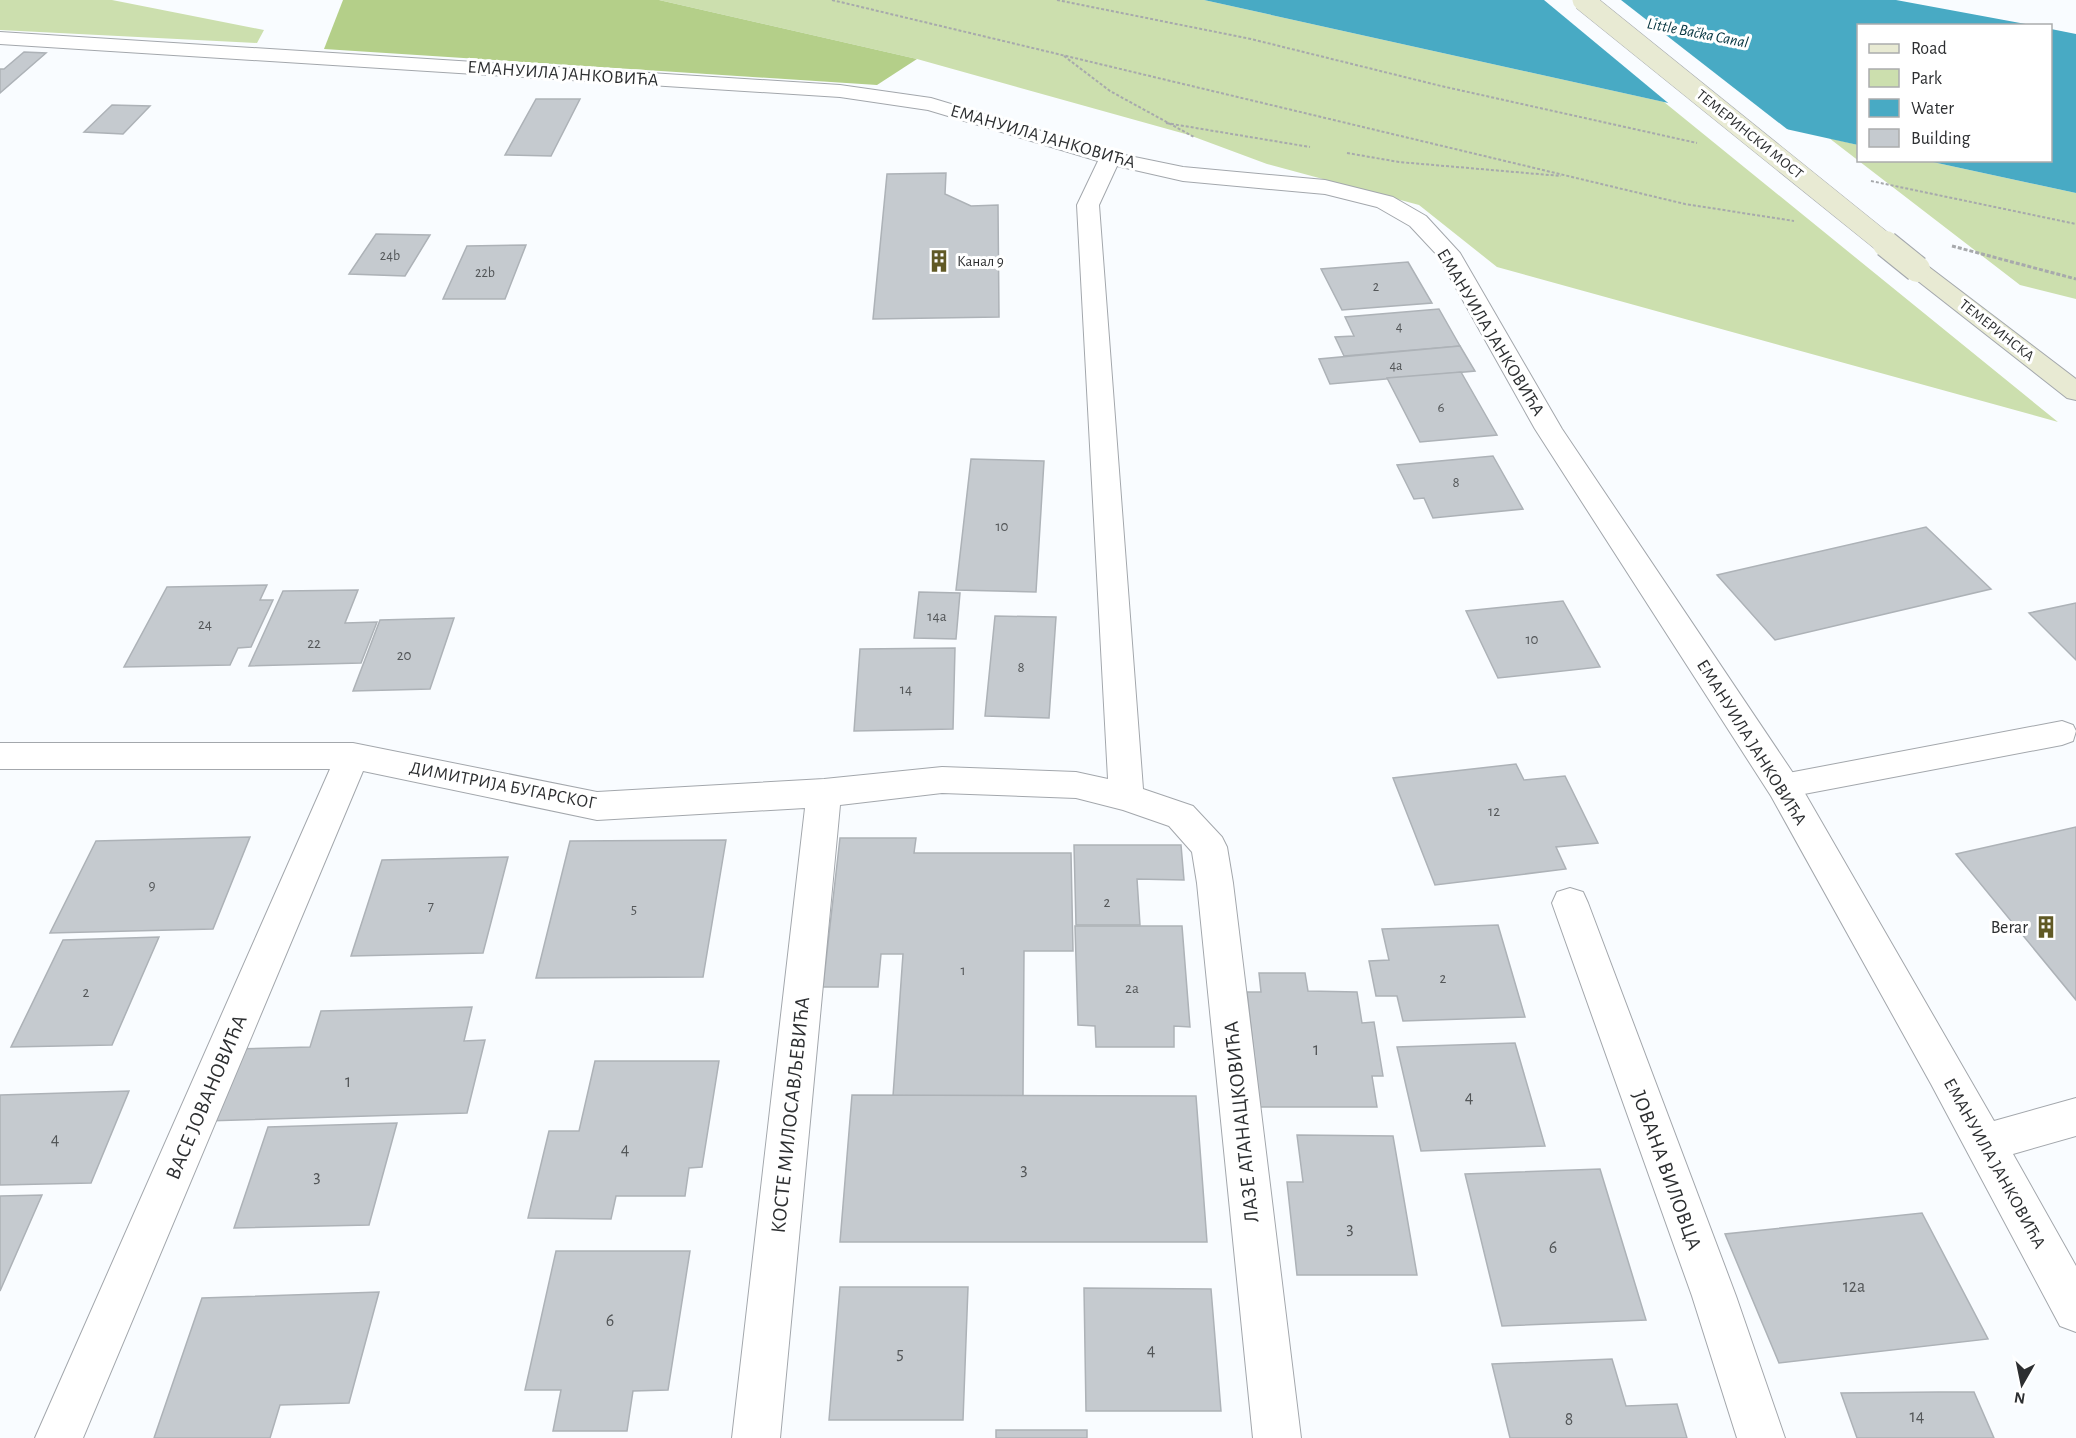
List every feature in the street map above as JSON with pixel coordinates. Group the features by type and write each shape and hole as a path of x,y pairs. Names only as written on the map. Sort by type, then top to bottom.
{"main road":[{"name":"ТЕМЕРИНСКИ МОСТ","path":"1582,0 1917,269"},
{"name":"ТЕМЕРИНСКА","path":"1917,269 2076,392"}],"street":[{"name":"ЕМАНУИЛА ЈАНКОВИЋА","path":"0,38 840,91 931,104 1110,158 1183,174 1325,187 1385,202 1418,220 1448,253 1549,429 1783,786 1985,1143 2076,1310"},
{"path":"1110,158 1088,206 1126,797"},
{"name":"ДИМИТРИЈА БУГАРСКОГ","path":"0,756 353,756 597,806 824,793 942,780 1076,784 1126,797 1181,816"},
{"name":"ВАСЕ ЈОВАНОВИЋА","path":"59,1438 353,756"},
{"name":"КОСТЕ МИЛОСАВЉЕВИЋА","path":"756,1438 824,793"},
{"name":"ЛАЗЕ АТАНАЦКОВИЋА","path":"1181,816 1209,847 1215,883 1277,1438"},
{"name":"ЈОВАНА ВИЛОВЦА","path":"1570,903 1714,1296 1761,1438"},
{"path":"1985,1143 2076,1117"}],"lane":[{"path":"1783,786 2062,733"}],"path":[{"path":"832,0 1685,204 1804,223"},
{"path":"1057,0 1251,39 1452,88 1706,145"},
{"path":"1063,56 1090,79 1198,139"},
{"path":"1166,123 1318,148"},
{"path":"1341,152 1400,162 1573,177"},
{"path":"1870,180 2076,224"},
{"path":"1946,245 2076,280"}],"green space":[{"path":"0,0 112,0 264,30 257,43 0,30"},
{"path":"343,0 659,0 917,59 877,85 324,49"},
{"path":"659,0 1204,0 1664,102 2058,422 1497,267 1419,205 1267,164 1189,135 917,59"},
{"path":"1829,138 1857,145 1857,160"},
{"path":"1860,162 1933,162 2076,193 2076,299 2020,285"}],"water":[{"name":"Little Bačka Canal","path":"1204,0 1896,0 2026,24 1857,24 1857,145"},
{"path":"2052,29 2076,34 2076,193 1933,162 2052,162"}],"pier":[{"path":"1544,0 1621,0 1792,133 1673,107"}],"building":[{"path":"24,52 46,53 0,93 0,69 4,69"},
{"path":"536,99 580,99 551,156 505,155"},
{"path":"112,105 150,106 123,134 84,132"},
{"name":"Канал 9","path":"946,173 945,194 971,206 998,205 999,317 873,319 887,174"},
{"path":"376,234 430,235 405,276 349,274"},
{"path":"526,245 505,299 443,299 467,246"},
{"path":"1408,262 1432,303 1342,310 1321,269"},
{"path":"1439,309 1460,346 1344,356 1335,337 1354,336 1345,317"},
{"path":"1460,346 1475,371 1330,384 1319,359"},
{"path":"1461,372 1497,435 1420,442 1387,378"},
{"path":"1493,456 1523,509 1433,518 1424,498 1414,499 1397,465"},
{"path":"971,459 1044,461 1036,592 956,590"},
{"path":"1926,527 1991,589 1775,640 1717,575"},
{"path":"267,585 260,600 273,600 251,647 238,648 230,665 124,667 167,587"},
{"path":"358,590 345,623 377,622 361,663 249,666 283,591"},
{"path":"919,592 960,593 956,639 914,638"},
{"path":"1563,601 1600,667 1498,678 1466,611"},
{"path":"2076,603 2076,660 2029,613"},
{"path":"995,616 1056,617 1049,718 985,716"},
{"path":"454,618 430,689 353,691 380,620"},
{"path":"955,648 953,729 854,731 860,649"},
{"path":"1516,764 1524,780 1565,776 1598,843 1556,847 1566,869 1435,885 1393,778"},
{"name":"Berar","path":"2076,827 2076,1000 1956,854"},
{"path":"250,837 213,929 50,933 96,841"},
{"path":"840,838 916,838 914,853 1071,853 1073,951 1024,951 1023,1096 893,1096 903,954 881,954 878,987 823,987"},
{"path":"726,840 703,977 536,978 570,841"},
{"path":"1074,845 1181,845 1184,880 1137,879 1140,925 1076,925"},
{"path":"508,857 483,953 351,956 382,860"},
{"path":"1498,925 1525,1017 1403,1021 1397,996 1376,996 1369,961 1389,960 1382,929"},
{"path":"1075,926 1182,926 1190,1027 1174,1026 1174,1047 1096,1047 1095,1026 1078,1025"},
{"path":"159,937 112,1045 11,1047 63,940"},
{"path":"1259,973 1305,973 1308,991 1357,992 1362,1023 1374,1022 1383,1076 1372,1076 1377,1107 1260,1107 1247,992 1261,992"},
{"path":"472,1007 464,1041 485,1040 467,1113 206,1121 233,1049 310,1047 321,1011"},
{"path":"1515,1043 1545,1146 1421,1151 1397,1047"},
{"path":"595,1061 719,1061 702,1167 689,1168 685,1196 616,1196 611,1219 528,1218 549,1131 579,1131"},
{"path":"129,1091 91,1183 0,1185 0,1095"},
{"path":"852,1095 1196,1096 1207,1242 840,1242"},
{"path":"397,1123 369,1225 234,1228 268,1127"},
{"path":"1297,1135 1393,1136 1417,1275 1297,1275 1287,1182 1303,1182"},
{"path":"1600,1169 1646,1320 1502,1326 1465,1174"},
{"path":"42,1195 0,1291 0,1196"},
{"path":"1922,1213 1988,1339 1779,1363 1725,1234"},
{"path":"556,1251 690,1251 668,1390 633,1391 627,1431 553,1431 561,1390 525,1390"},
{"path":"840,1287 968,1287 963,1420 829,1420"},
{"path":"1084,1288 1211,1289 1221,1411 1086,1411"},
{"path":"379,1292 349,1403 280,1405 270,1438 154,1438 202,1298"},
{"path":"1612,1359 1626,1406 1677,1404 1687,1438 1510,1438 1492,1364"},
{"path":"1974,1392 1994,1438 1857,1438 1841,1393"},
{"path":"996,1430 1087,1430 1087,1438 996,1438"}],"place":[{"name":"Канал 9","path":"939,261"},
{"name":"Berar","path":"2046,927"}]}
